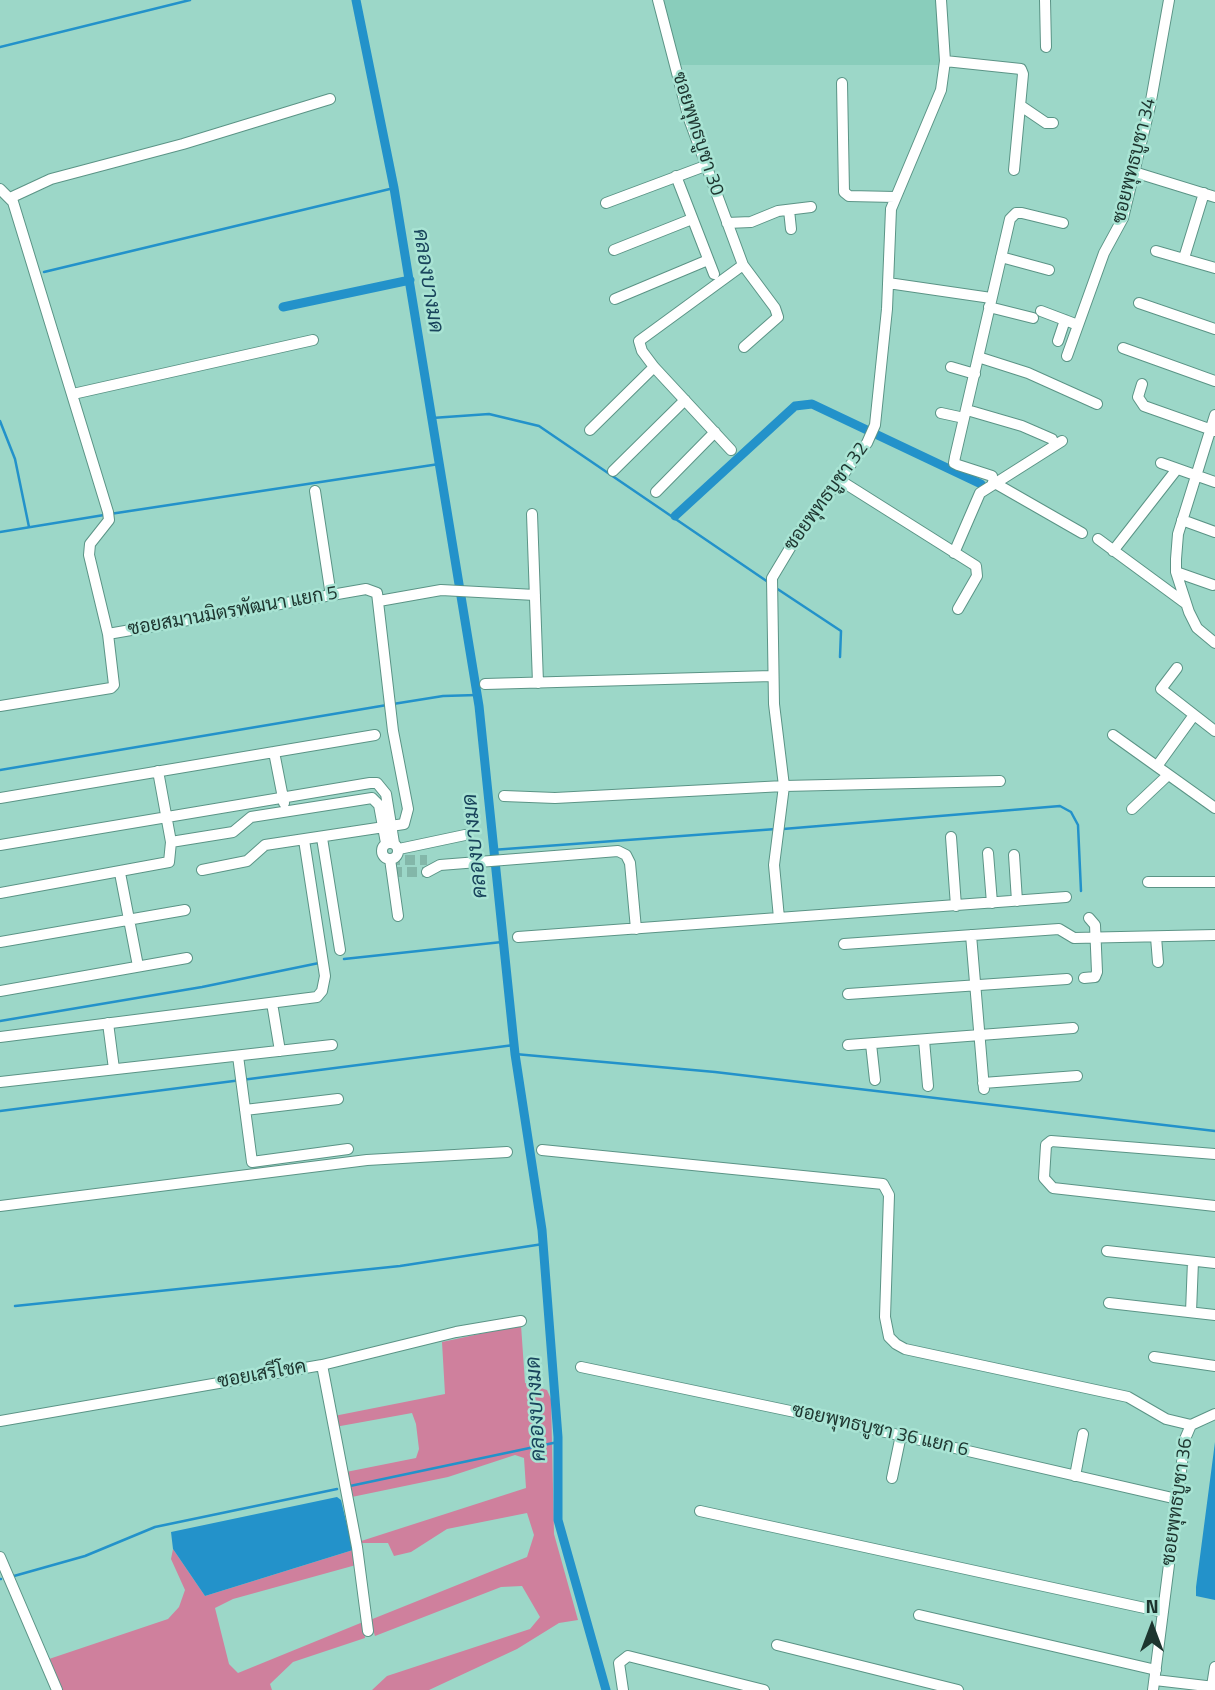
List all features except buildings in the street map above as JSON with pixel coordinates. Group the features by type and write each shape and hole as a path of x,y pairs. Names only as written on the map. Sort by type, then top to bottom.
{"street":[{"name":"ซอยพุทธบูชา 30","path":"658,0 705,166 743,265 775,308 778,317 744,347"},
{"name":"ซอยพุทธบูชา 32","path":"779,918 774,865 784,786 772,676 772,578 873,430 888,283 891,209 941,90 946,61 941,0"},
{"path":"1045,0 1046,47"},
{"name":"ซอยพุทธบูชา 34","path":"1067,356 1104,253 1118,231 1150,106 1169,0"},
{"path":"946,61 1021,69 1021,106 1014,170"},
{"path":"842,83 844,192 849,196 895,197"},
{"path":"10,198 51,179 330,99"},
{"path":"1021,106 1046,122 1053,122"},
{"path":"606,203 705,166"},
{"path":"1133,172 1215,197"},
{"path":"676,176 714,274"},
{"name":"ซอยสมานมิตรพัฒนา แยก 5","path":"0,189 10,198 74,394 109,516 90,544 89,555 108,634 372,590 379,601"},
{"path":"1184,258 1204,194"},
{"path":"727,223 751,222 789,210 811,207"},
{"path":"789,210 791,229"},
{"path":"1063,223 1022,213 1013,215 954,463 993,479 1082,533"},
{"path":"614,250 692,219"},
{"path":"1156,251 1215,268"},
{"path":"1001,257 1049,270"},
{"path":"615,299 708,260"},
{"path":"730,450 654,367 642,351 639,341 743,265"},
{"path":"888,283 990,303 1078,325"},
{"path":"1139,303 1215,329"},
{"path":"1058,341 1065,320"},
{"path":"74,394 313,340"},
{"path":"1123,348 1215,381"},
{"path":"978,357 1028,373 1097,404"},
{"path":"590,430 654,367"},
{"path":"951,367 975,374"},
{"path":"1142,384 1138,397 1144,406 1212,430"},
{"path":"612,471 685,400"},
{"path":"941,413 965,414 1015,423 1057,440 993,479 980,493 954,553"},
{"path":"1215,415 1178,534 1176,572 1185,603 1197,628 1215,643"},
{"path":"656,492 715,432"},
{"path":"1161,463 1215,482"},
{"path":"1113,551 1177,469"},
{"path":"838,479 976,566 978,572 958,609"},
{"path":"315,491 331,596"},
{"path":"532,514 538,683"},
{"path":"1182,520 1215,531"},
{"path":"1098,539 1185,603"},
{"path":"1176,572 1213,585"},
{"path":"202,870 247,862 265,845 404,824 409,814 390,706 379,601 450,590 535,596"},
{"path":"0,706 111,688 114,680 108,634"},
{"path":"1177,668 1161,689 1215,731"},
{"path":"485,684 772,676"},
{"path":"1160,762 1194,715"},
{"path":"0,798 375,735"},
{"path":"1114,736 1215,808"},
{"path":"274,752 286,813"},
{"path":"0,893 169,862 171,842 158,771"},
{"path":"1132,809 1167,776"},
{"path":"505,796 555,797 784,786 1000,780"},
{"path":"0,845 377,783 397,856 390,859"},
{"path":"171,842 233,832 251,817 381,797"},
{"path":"398,916 390,859 382,853 393,845 465,835"},
{"path":"950,837 956,906"},
{"path":"322,838 340,950"},
{"path":"0,1037 317,997 324,984 304,840"},
{"path":"427,872 440,865 618,851 626,855 630,863 636,929"},
{"path":"988,853 992,903"},
{"path":"1014,855 1017,901"},
{"path":"427,860 440,865"},
{"path":"120,873 138,966"},
{"path":"1148,882 1215,882"},
{"path":"518,937 1066,897"},
{"path":"0,942 185,910"},
{"path":"1084,978 1095,977 1095,925 1089,918"},
{"path":"844,944 1059,929 1074,938 1095,939 1215,935"},
{"path":"971,934 984,1086 1077,1076"},
{"path":"1156,937 1158,962"},
{"path":"0,991 187,958"},
{"path":"848,994 1067,979"},
{"path":"272,1003 280,1051"},
{"path":"108,1023 114,1069"},
{"path":"848,1045 1073,1028"},
{"path":"923,1040 928,1086"},
{"path":"871,1044 874,1080"},
{"path":"0,1082 332,1045"},
{"path":"238,1056 252,1162 348,1149"},
{"path":"245,1110 338,1099"},
{"path":"1215,1154 1051,1141 1046,1145 1044,1178 1052,1188 1215,1206"},
{"path":"542,1150 884,1184 889,1195 885,1317 889,1337 896,1344 905,1349 1128,1397 1166,1419 1191,1425"},
{"path":"0,1206 367,1160 507,1152"},
{"path":"1107,1251 1215,1263"},
{"path":"1191,1312 1193,1261"},
{"path":"1109,1303 1215,1315"},
{"name":"ซอยเสรีโชค","path":"0,1421 322,1365 437,1336 522,1321"},
{"path":"1154,1357 1215,1366"},
{"path":"322,1365 357,1547 368,1631"},
{"name":"ซอยพุทธบูชา 36 แยก 6","path":"582,1367 901,1435 1177,1499"},
{"name":"ซอยพุทธบูชา 36","path":"1155,1680 1185,1439 1191,1425 1215,1414"},
{"path":"1075,1476 1083,1434"},
{"path":"892,1478 901,1435"},
{"path":"700,1511 1163,1612"},
{"path":"0,1557 57,1690"},
{"path":"919,1615 1155,1680 1213,1686 1215,1667"},
{"path":"777,1645 958,1690"},
{"path":"623,1690 619,1663 628,1656 764,1690"}],"shaded area":[{"path":"661,0 939,0 943,65 679,65"},
{"path":"521,1325 525,1383 547,1390 551,1399 554,1534 578,1620 559,1623 517,1649 429,1690 372,1690 387,1676 530,1629 540,1617 522,1586 501,1587 375,1636 370,1620 527,1557 534,1535 527,1513 447,1529 411,1552 394,1556 388,1543 355,1543 526,1488 524,1458 515,1455 448,1477 347,1498 341,1473 416,1458 419,1449 416,1424 412,1413 335,1427 334,1416 445,1394 442,1342"},
{"path":"173,1549 205,1596 353,1550 356,1565 233,1599 215,1608 229,1664 238,1673 363,1622 365,1638 293,1662 270,1684 272,1690 60,1690 49,1659 168,1619 179,1607 185,1590 171,1559"}],"water":[{"path":"1215,1442 1215,1600 1196,1596 1196,1587"},
{"path":"337,1497 341,1500 353,1550 205,1596 173,1549 171,1532"}],"waterway":[{"path":"0,47 190,0"},
{"name":"คลองบางมด","path":"356,0 394,188 479,706 515,1054 542,1230 558,1437 558,1520 606,1690"},
{"path":"44,272 394,188"},
{"path":"283,307 410,280"},
{"path":"675,516 795,406 812,404 981,484"},
{"path":"432,418 489,414 539,426 768,582"},
{"path":"0,421 15,459 29,527"},
{"path":"110,514 439,464"},
{"path":"0,532 104,515"},
{"path":"776,588 841,631 840,657"},
{"path":"393,704 443,696 477,695"},
{"path":"0,770 387,705"},
{"path":"783,829 1060,806 1071,812 1078,825 1081,891"},
{"path":"492,850 776,829"},
{"path":"344,959 502,942"},
{"path":"0,1021 202,987 319,963"},
{"path":"0,1111 514,1045"},
{"path":"515,1054 715,1072 1215,1131"},
{"path":"15,1306 400,1266 543,1244"},
{"path":"350,1486 558,1442"},
{"path":"14,1576 85,1556 155,1527 337,1489"}],"tunnel":[{"path":"390,860 427,860"},
{"path":"392,872 427,872"}]}
